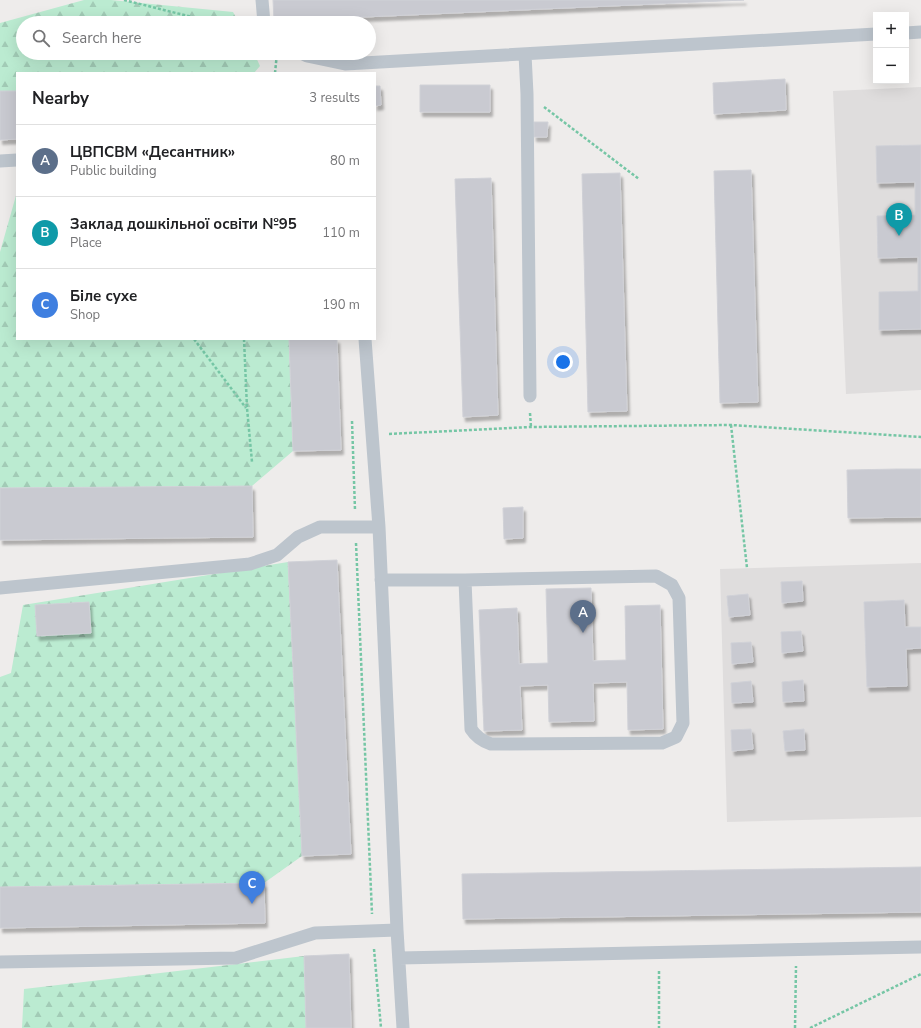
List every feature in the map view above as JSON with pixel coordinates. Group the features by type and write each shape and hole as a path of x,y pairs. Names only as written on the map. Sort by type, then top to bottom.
{"lane":[{"path":"262,0 263,16"},
{"path":"909,33 921,32"},
{"path":"317,60 343,70 525,54 873,34"},
{"path":"525,54 527,94 530,396"},
{"path":"0,162 16,160"},
{"path":"365,340 379,527 397,930 404,1028"},
{"path":"0,588 250,564 277,555 298,537 320,527 379,527"},
{"path":"381,580 465,580 656,576 672,585 679,598 683,722 676,737 662,742 491,744 476,736 471,729 465,580"},
{"path":"0,962 236,958 315,933 397,930"},
{"path":"399,958 921,947"}],"path":[{"path":"124,0 188,16"},
{"path":"275,72 276,60"},
{"path":"527,94 639,179"},
{"path":"195,340 247,408"},
{"path":"244,340 247,408 252,462"},
{"path":"352,417 373,931 381,1028"},
{"path":"372,435 530,427 731,425 921,437"},
{"path":"731,425 747,568"},
{"path":"795,1028 796,950"},
{"path":"659,952 660,1028"},
{"path":"810,1028 921,974"}],"shaded area":[{"path":"921,87 921,390 846,394 833,91"},
{"path":"921,563 921,817 727,822 720,569"}],"green space":[{"path":"84,0 111,0 233,12 235,16 26,16"},
{"path":"16,19 16,60 257,60 260,66 255,72 16,72 16,91 0,91 0,23"},
{"path":"16,196 16,340 289,340 293,451 252,486 0,488 0,252"},
{"path":"288,562 302,856 264,883 0,887 0,677 11,673 23,605"},
{"path":"304,956 306,1028 22,1028 24,989"}],"building":[{"path":"273,0 744,0 376,16 274,16"},
{"path":"785,79 786,110 714,114 713,83"},
{"path":"420,85 490,85 490,112 420,112"},
{"path":"376,86 380,86 381,105 376,106"},
{"path":"0,91 16,91 16,139 0,140"},
{"path":"534,122 548,122 547,137 534,137"},
{"path":"921,145 921,329 879,330 879,292 918,291 918,257 878,258 877,216 915,215 915,182 877,183 876,146"},
{"path":"751,170 758,402 720,403 714,171"},
{"path":"620,173 627,411 588,412 582,174"},
{"path":"491,178 498,415 463,417 455,179"},
{"path":"289,340 337,340 341,450 293,451"},
{"path":"921,469 921,517 848,518 847,470"},
{"path":"252,486 253,537 0,540 0,488"},
{"path":"523,507 523,538 504,539 503,508"},
{"path":"337,560 351,854 302,856 288,562"},
{"path":"802,581 803,601 782,603 781,582"},
{"path":"591,588 593,661 626,660 625,606 660,605 663,729 628,730 627,682 593,683 594,721 549,722 548,685 520,686 522,730 484,731 479,610 517,608 519,664 548,663 546,589"},
{"path":"748,594 750,615 729,617 727,596"},
{"path":"904,600 905,627 921,627 921,648 906,649 907,686 867,687 864,602"},
{"path":"89,602 91,633 37,636 35,605"},
{"path":"801,631 803,651 782,653 781,632"},
{"path":"751,642 753,662 732,664 731,643"},
{"path":"803,680 804,701 783,702 782,682"},
{"path":"751,681 753,702 732,703 731,683"},
{"path":"751,729 753,749 732,751 731,730"},
{"path":"804,729 805,750 785,751 783,731"},
{"path":"921,867 921,912 463,919 462,874"},
{"path":"264,883 265,923 0,928 0,887"},
{"path":"349,954 351,1028 306,1028 304,956"}],"place":[{"name":"Заклад дошкільної освіти №95","path":"899,236"},
{"name":"ЦВПСВМ «Десантник»","path":"583,633"},
{"name":"Біле сухе","path":"252,904"}]}
